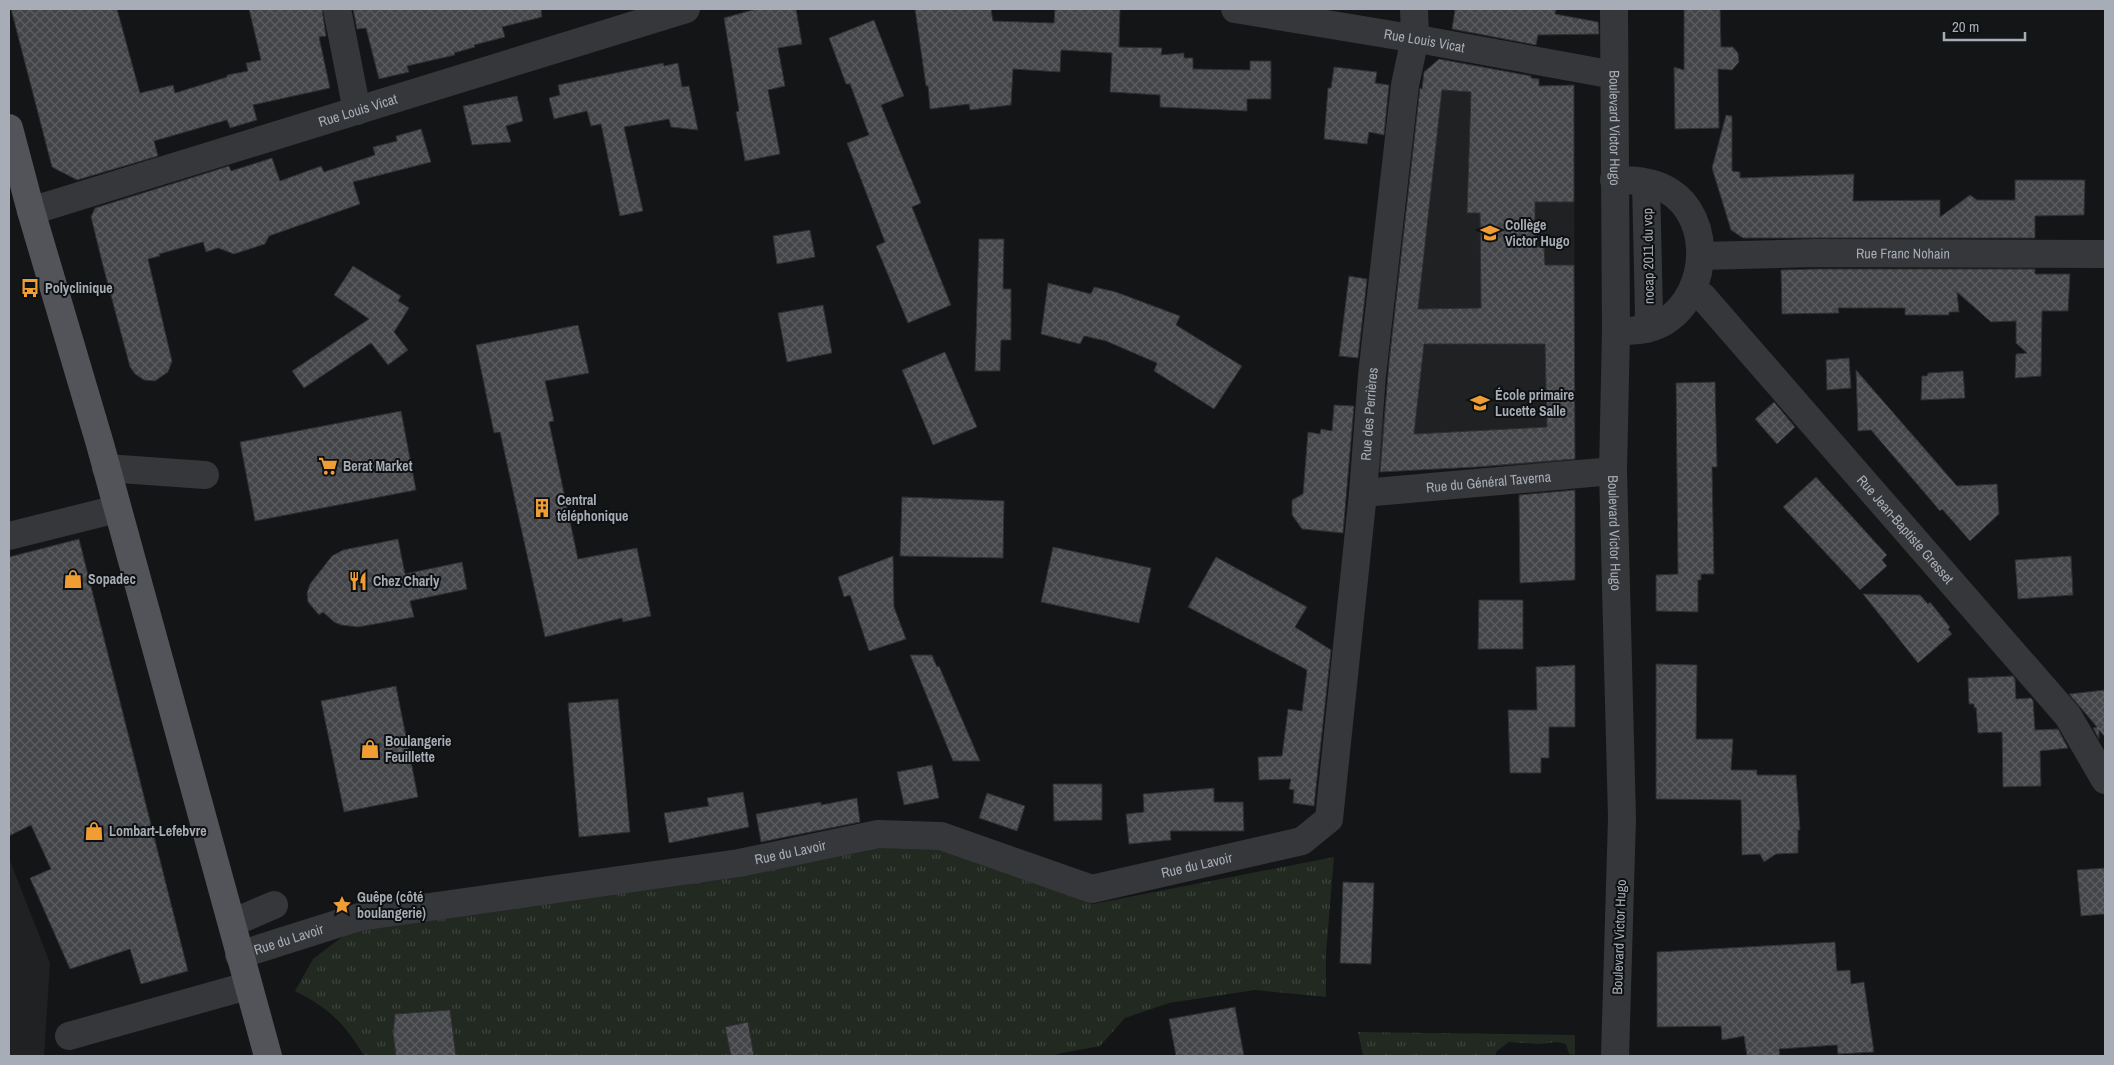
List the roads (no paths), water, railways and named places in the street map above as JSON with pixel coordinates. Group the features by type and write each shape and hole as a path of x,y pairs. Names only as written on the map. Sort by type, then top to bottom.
{"main road":[{"path":"9,128 31,211 106,468 232,923 247,986 268,1056"},
{"path":"247,986 287,1056"}],"street":[{"path":"337,9 357,111"},
{"name":"Rue Louis Vicat","path":"31,211 686,9"},
{"name":"Rue Louis Vicat","path":"1235,9 1415,38 1614,75"},
{"name":"Rue des Perrières","path":"1329,819 1363,493 1372,375 1405,85 1415,38 1414,9"},
{"name":"Boulevard Victor Hugo","path":"1614,9 1616,331 1613,471 1622,818 1615,1056"},
{"path":"1614,180 1657,185 1670,192 1688,210 1700,238 1701,256 1699,274 1694,289 1678,311 1664,322 1646,329 1616,331"},
{"name":"nocap 2011 du vcp","path":"1646,183 1649,315 1646,329"},
{"name":"Rue Franc Nohain","path":"1701,256 1816,253 2105,254"},
{"name":"Rue Jean-Baptiste Gresset","path":"1694,289 2068,716 2105,780"},
{"path":"106,468 205,475"},
{"name":"Rue du Général Taverna","path":"1363,493 1613,471"},
{"path":"9,536 117,509"},
{"name":"Rue du Lavoir","path":"239,956 359,917 739,862 878,834 941,836 1092,890 1302,841 1329,819"},
{"path":"232,923 274,905"},
{"path":"69,1036 247,986"}],"place":[{"name":"Collège Victor Hugo","path":"1490,233"},
{"name":"Polyclinique","path":"30,288"},
{"name":"École primaire Lucette Salle","path":"1480,403"},
{"name":"Berat Market","path":"328,466"},
{"name":"Central téléphonique","path":"542,508"},
{"name":"Sopadec","path":"73,579"},
{"name":"Chez Charly","path":"358,581"},
{"name":"Boulangerie Feuillette","path":"370,749"},
{"name":"Lombart-Lefebvre","path":"94,831"},
{"name":"Guêpe (côté boulangerie)","path":"342,905"}]}
